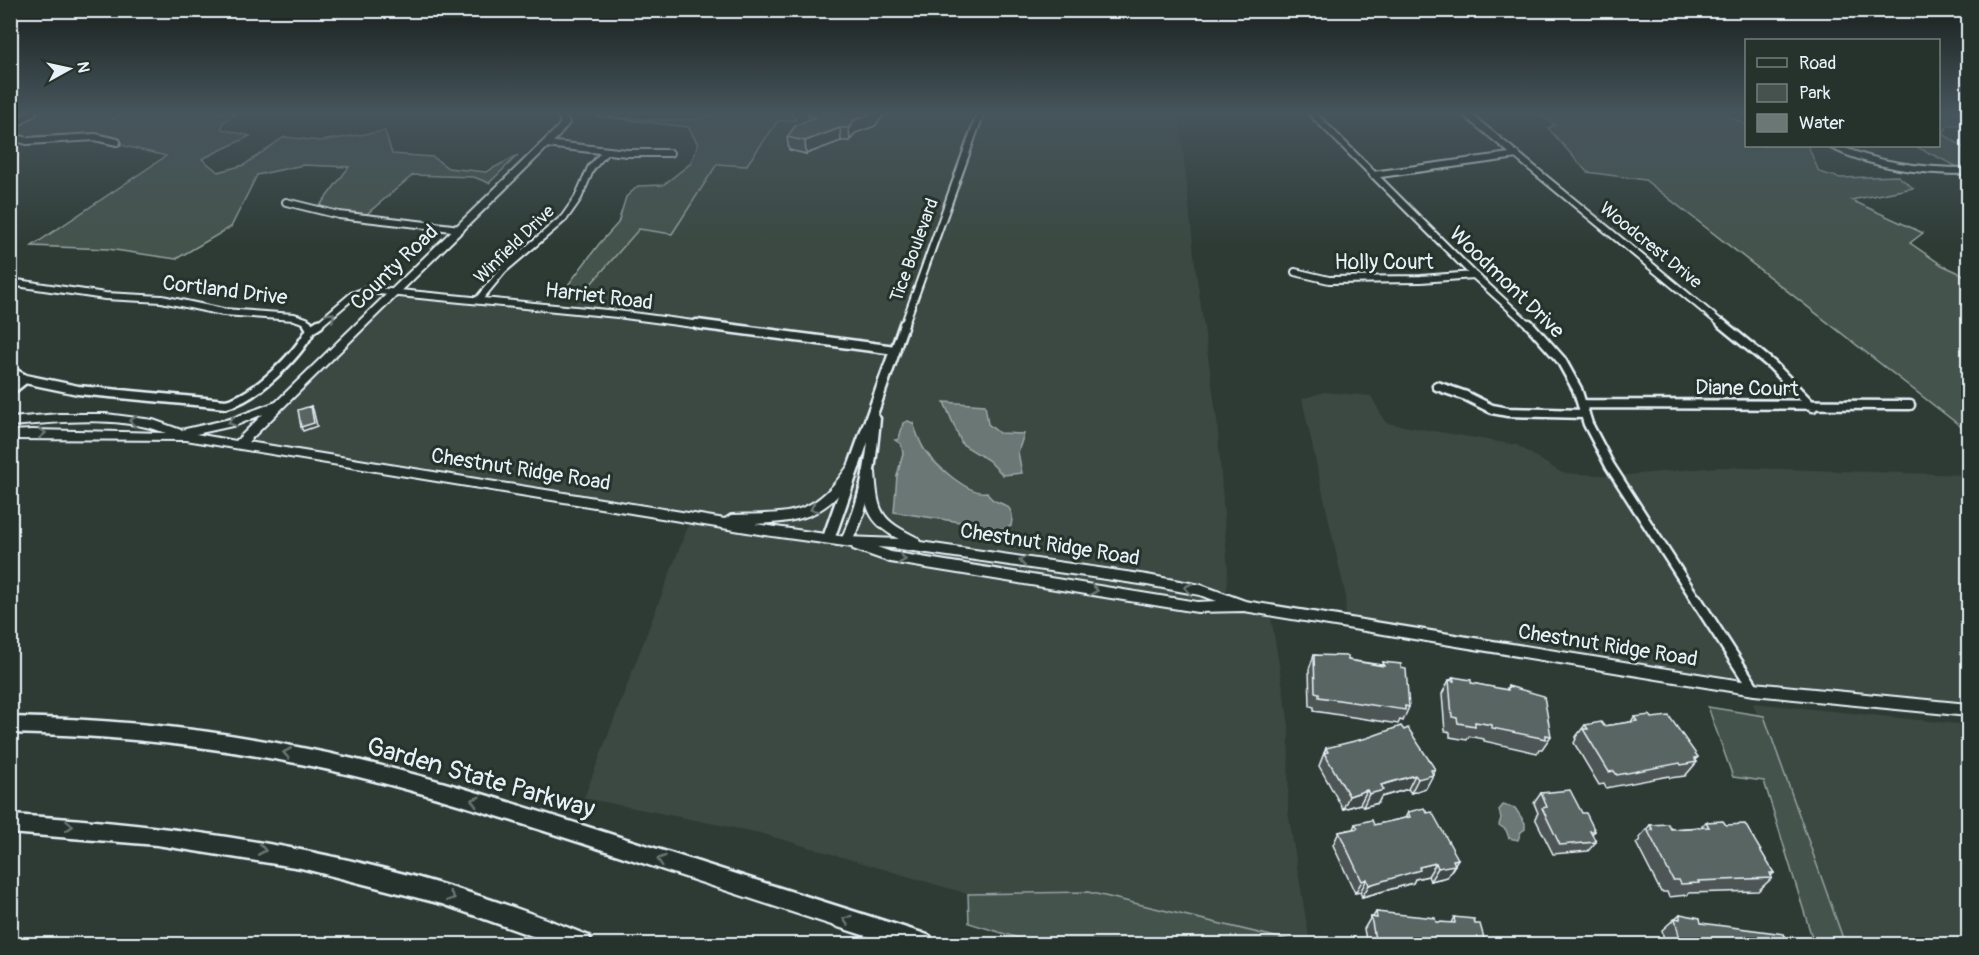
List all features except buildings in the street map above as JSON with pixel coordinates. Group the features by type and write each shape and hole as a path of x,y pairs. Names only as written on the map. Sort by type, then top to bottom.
{"highway":[{"name":"Garden State Parkway","path":"10,725 166,735 302,756 368,771 592,837 922,945"},
{"path":"10,824 150,833 295,855 437,892 510,916 581,945"}],"main road":[{"name":"County Road","path":"238,445 461,230 534,157"},
{"path":"184,435 233,422 282,402"},
{"name":"Chestnut Ridge Road","path":"10,422 59,418 106,418 153,424 184,435 238,445 828,540 926,547 1173,585 1201,590 1244,606"},
{"name":"Chestnut Ridge Road","path":"14,436 78,433 138,438 184,435"},
{"path":"710,521 788,516 808,511 827,500 854,466"},
{"path":"869,472 872,504 877,518 888,529 926,547"},
{"name":"Chestnut Ridge Road","path":"846,542 890,557 1197,607 1244,606 1754,689 1968,710"}],"street":[{"name":"Winfield Drive","path":"479,299 503,270 564,218 578,198 591,168 601,157"},
{"name":"Tice Boulevard","path":"828,540 965,157"},
{"name":"Woodmont Drive","path":"1355,157 1474,275 1547,343 1570,375 1598,447 1754,689"},
{"path":"1373,175 1499,157"},
{"name":"Woodcrest Drive","path":"1520,157 1772,365 1813,407"},
{"path":"1859,157 1897,167 1924,171 1968,171"},
{"path":"286,202 339,215 461,230"},
{"name":"Holly Court","path":"1295,272 1329,280 1420,279 1474,275"},
{"name":"Cortland Drive","path":"10,282 105,296 162,299 234,314 294,317 306,321 311,329"},
{"name":"Harriet Road","path":"311,329 324,322 357,292 368,290 617,314 895,350"},
{"path":"10,371 26,380 78,390 223,405 251,393 305,341 311,329"},
{"path":"10,391 26,380"},
{"path":"1437,386 1466,396 1492,410 1585,414"},
{"name":"Tice Boulevard","path":"846,542 858,516 869,472 877,399"},
{"name":"Diane Court","path":"1582,404 1813,407 1910,405"}],"shaded area":[{"path":"717,157 1184,157 1195,264 1217,420 1228,572 1226,603 1270,611 1289,725 1288,812 1310,944 1297,944 1088,892 968,894 760,833 584,798 691,518 238,445 397,292 570,309 639,229 672,234 717,164"},
{"path":"1324,392 1371,396 1386,423 1517,445 1562,473 1616,476 1718,467 1968,475 1968,710 1877,702 1346,623 1345,593 1302,399"},
{"path":"1753,703 1968,725 1968,944 1835,944"}],"green space":[{"path":"165,157 207,157 202,159 218,172 244,165 256,157 427,157 433,157 448,168 486,172 516,157 489,183 474,177 413,175 362,218 315,212 349,167 303,165 257,175 231,227 176,259 108,249 32,246"},
{"path":"693,157 753,157 746,166 717,164 672,234 639,229 583,293 559,297 618,223 626,197 638,186 663,185 691,163"},
{"path":"1573,157 1812,157 1819,172 1840,178 1898,176 1913,188 1851,200 1923,233 1910,243 1942,265 1968,277 1968,432 1645,180 1587,172"},
{"path":"1937,157 1968,157 1968,172"},
{"path":"1708,707 1764,716 1845,944 1814,944 1764,781 1733,777"},
{"path":"1088,892 1297,944 1038,944 969,923 968,894"}],"water":[{"path":"944,402 985,405 988,424 999,433 1024,434 1018,452 1022,473 1003,475 988,460 962,444"},
{"path":"908,421 913,423 924,449 943,470 962,484 979,492 987,492 994,500 1008,507 1012,517 1011,526 1001,531 967,523 894,512 897,476 903,453 901,444 895,440 899,439 903,423"},
{"path":"1503,805 1515,808 1525,823 1525,829 1518,840 1509,838 1506,830 1499,825 1501,818 1499,810"}]}
